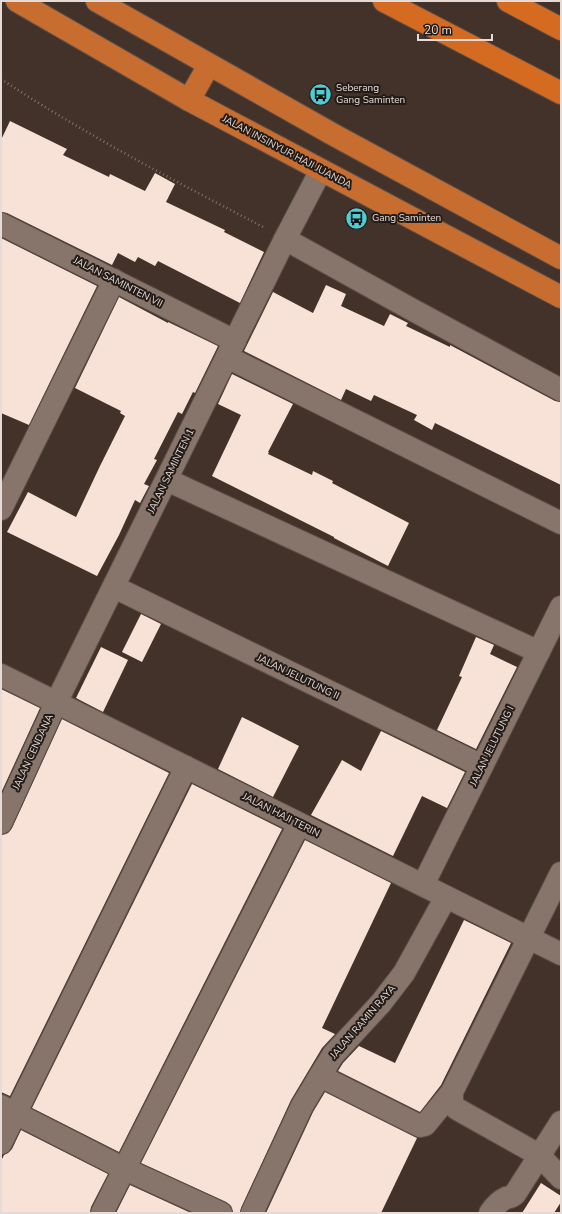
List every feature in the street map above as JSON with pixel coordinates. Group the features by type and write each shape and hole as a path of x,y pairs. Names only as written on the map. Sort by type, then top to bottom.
{"highway":[{"name":"JALAN INSINYUR HAJI JUANDA","path":"17,1 189,100 561,297"},
{"path":"97,1 341,139 561,258"},
{"path":"384,1 561,93"},
{"path":"508,1 561,29"},
{"path":"189,100 209,65"}],"street":[{"name":"JALAN SAMINTEN 1","path":"56,703 231,349 276,234 321,170"},
{"name":"JALAN SAMINTEN VII","path":"2,228 114,280 231,349 561,523"},
{"path":"276,234 561,390"},
{"path":"1,509 114,280"},
{"path":"167,480 539,652"},
{"name":"JALAN JELUTUNG II","path":"114,587 482,766"},
{"name":"JALAN JELUTUNG I","path":"423,885 561,607"},
{"name":"JALAN HAJI TERIN","path":"1,675 561,954"},
{"name":"JALAN CENDANA","path":"1,823 56,703"},
{"path":"1,1143 8,1110 186,767"},
{"path":"102,1213 299,824"},
{"path":"320,1076 420,1126 425,1125 452,1092 561,873"},
{"name":"JALAN RAMIN RAYA","path":"252,1213 302,1106 320,1076 333,1055 381,1003 404,973 446,897"},
{"path":"452,1092 452,1104 457,1109 539,1155 561,1178"},
{"path":"8,1110 125,1169 222,1213"},
{"path":"490,1213 500,1202 515,1194 561,1122"}],"path":[{"path":"1,79 142,164 276,234"}],"building":[{"path":"10,121 67,149 63,155 109,177 110,174 145,191 155,173 175,184 166,202 225,230 224,232 264,252 240,303 158,261 155,266 138,257 135,262 118,253 112,265 7,213 1,212 1,140"},
{"path":"1,238 97,286 29,425 1,413"},
{"path":"326,285 346,294 341,306 384,326 390,314 408,323 406,326 450,347 450,345 555,401 561,402 561,485 435,423 432,430 414,420 417,415 374,395 371,401 346,389 341,400 244,351 273,292 313,313"},
{"path":"119,297 168,323 218,346 195,393 193,392 182,414 178,412 154,459 157,460 144,484 149,486 140,503 135,500 119,535 97,576 7,532 28,492 76,517 125,416 120,413 121,411 75,388"},
{"path":"232,374 293,404 268,454 312,475 313,471 333,481 332,483 409,523 388,566 334,537 212,476 241,415 218,404"},
{"path":"141,614 161,624 142,662 122,652"},
{"path":"476,637 494,645 490,654 517,667 476,749 437,730 462,677 459,676"},
{"path":"101,647 128,660 103,712 76,698"},
{"path":"1,689 40,708 1,793"},
{"path":"242,717 299,746 273,797 218,769"},
{"path":"62,719 169,773 10,1096 1,1092 1,835 8,833 12,828"},
{"path":"381,731 465,772 447,808 422,796 393,856 311,815 342,760 361,771"},
{"path":"192,784 282,829 119,1152 32,1108"},
{"path":"305,840 391,883 322,1028 335,1034 322,1048 291,1100 240,1213 233,1213 231,1206 226,1202 141,1163"},
{"path":"464,920 511,943 441,1085 420,1112 338,1071 343,1063 359,1046 395,1063"},
{"path":"325,1092 417,1138 381,1213 266,1213 313,1112"},
{"path":"21,1130 108,1174 91,1207 90,1213 1,1213 1,1161 4,1155 12,1149"},
{"path":"541,1183 561,1196 561,1202 554,1213 522,1213"},
{"path":"130,1185 191,1213 116,1213"}],"place":[{"name":"Seberang Gang Saminten","path":"320,94"},
{"name":"Gang Saminten","path":"356,218"}]}
